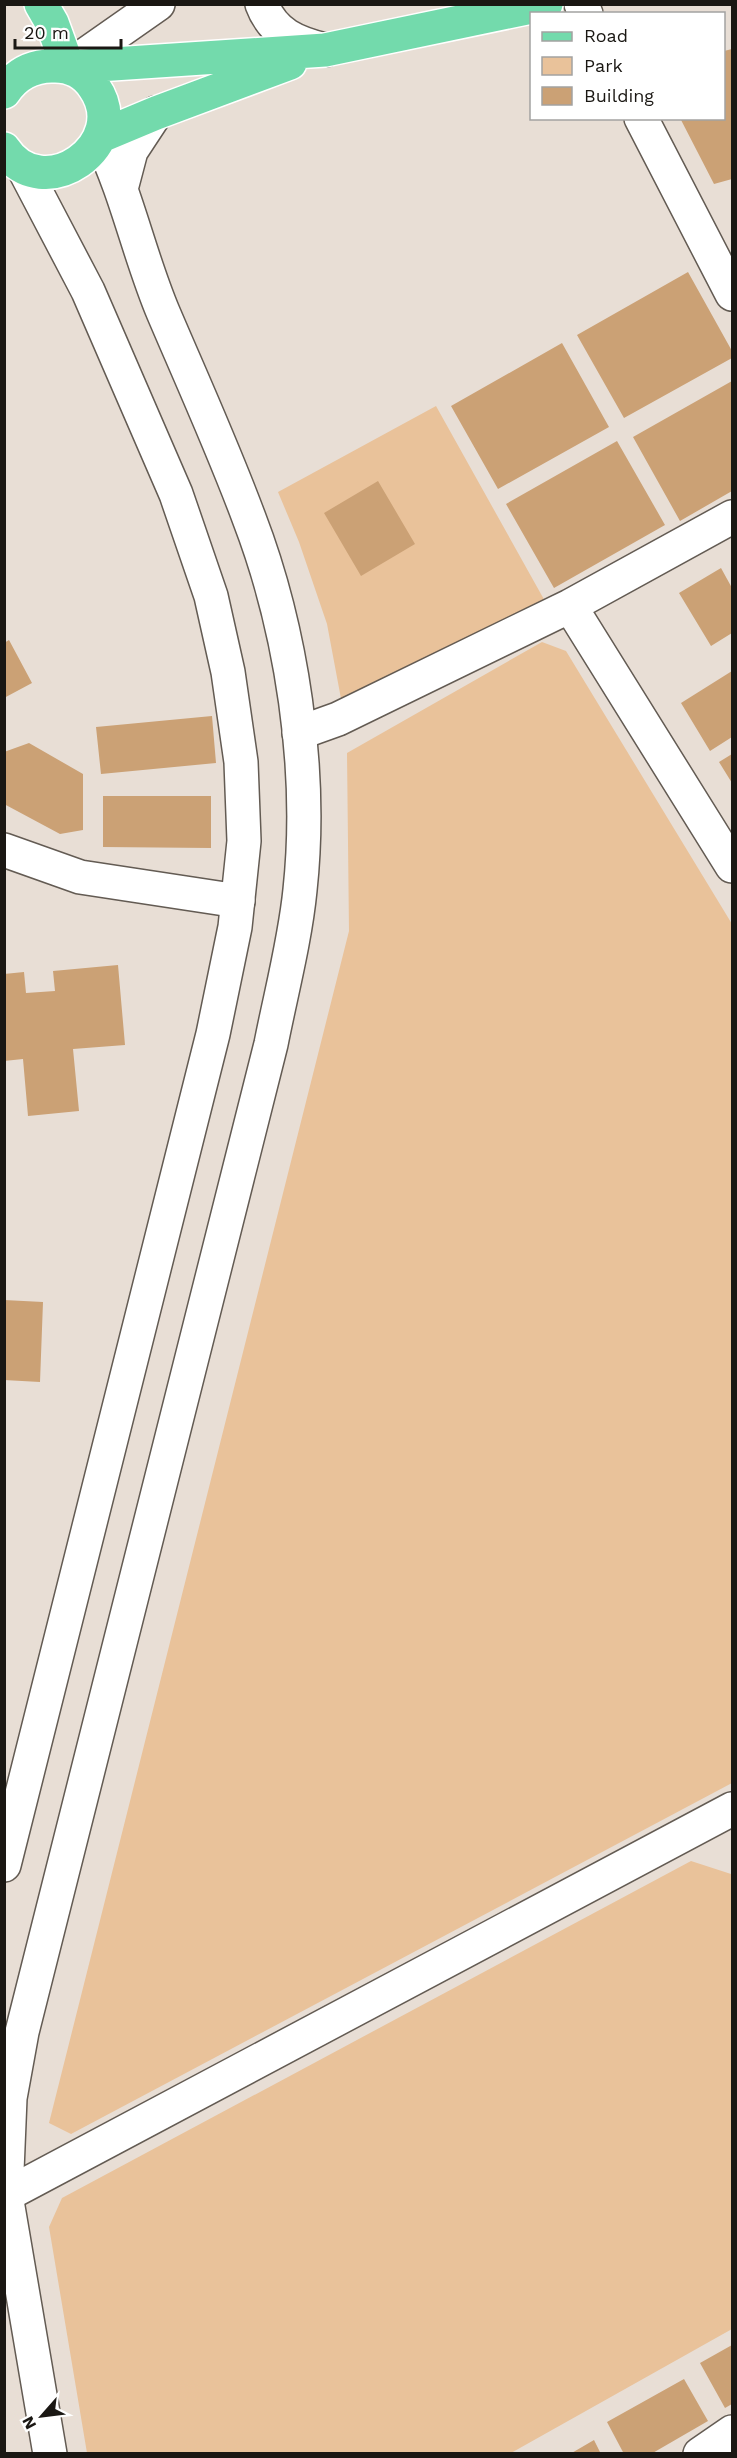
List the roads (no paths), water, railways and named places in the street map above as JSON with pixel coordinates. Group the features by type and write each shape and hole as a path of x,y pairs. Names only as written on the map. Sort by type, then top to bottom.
{"main road":[{"path":"4,92 14,79 27,70 42,66 68,67 326,50 546,4"},
{"path":"9,171 53,172 69,168 91,151 100,137 104,118 97,91 89,79 68,67 46,14"},
{"path":"100,137 156,112 326,50"}],"street":[{"path":"68,67 159,4"},
{"path":"262,4 272,23 283,34 299,42 326,50"},
{"path":"46,14 73,38 87,40 106,36 131,24"},
{"path":"122,189 131,151 156,112"},
{"path":"642,120 732,294"},
{"path":"50,2454 5,2196 10,2098 22,2032 271,1044 300,891 304,822 294,690 284,634 262,558 249,519 142,257 122,189 100,137"},
{"path":"4,1865 213,1034 235,927 244,841 241,762 228,672 211,596 176,494 80,274 52,225 9,171"},
{"path":"299,733 338,719 570,606 732,517"},
{"path":"570,606 732,866"},
{"path":"4,850 80,877 238,901"},
{"path":"5,2196 732,1809"},
{"path":"700,2454 732,2432"}]}
